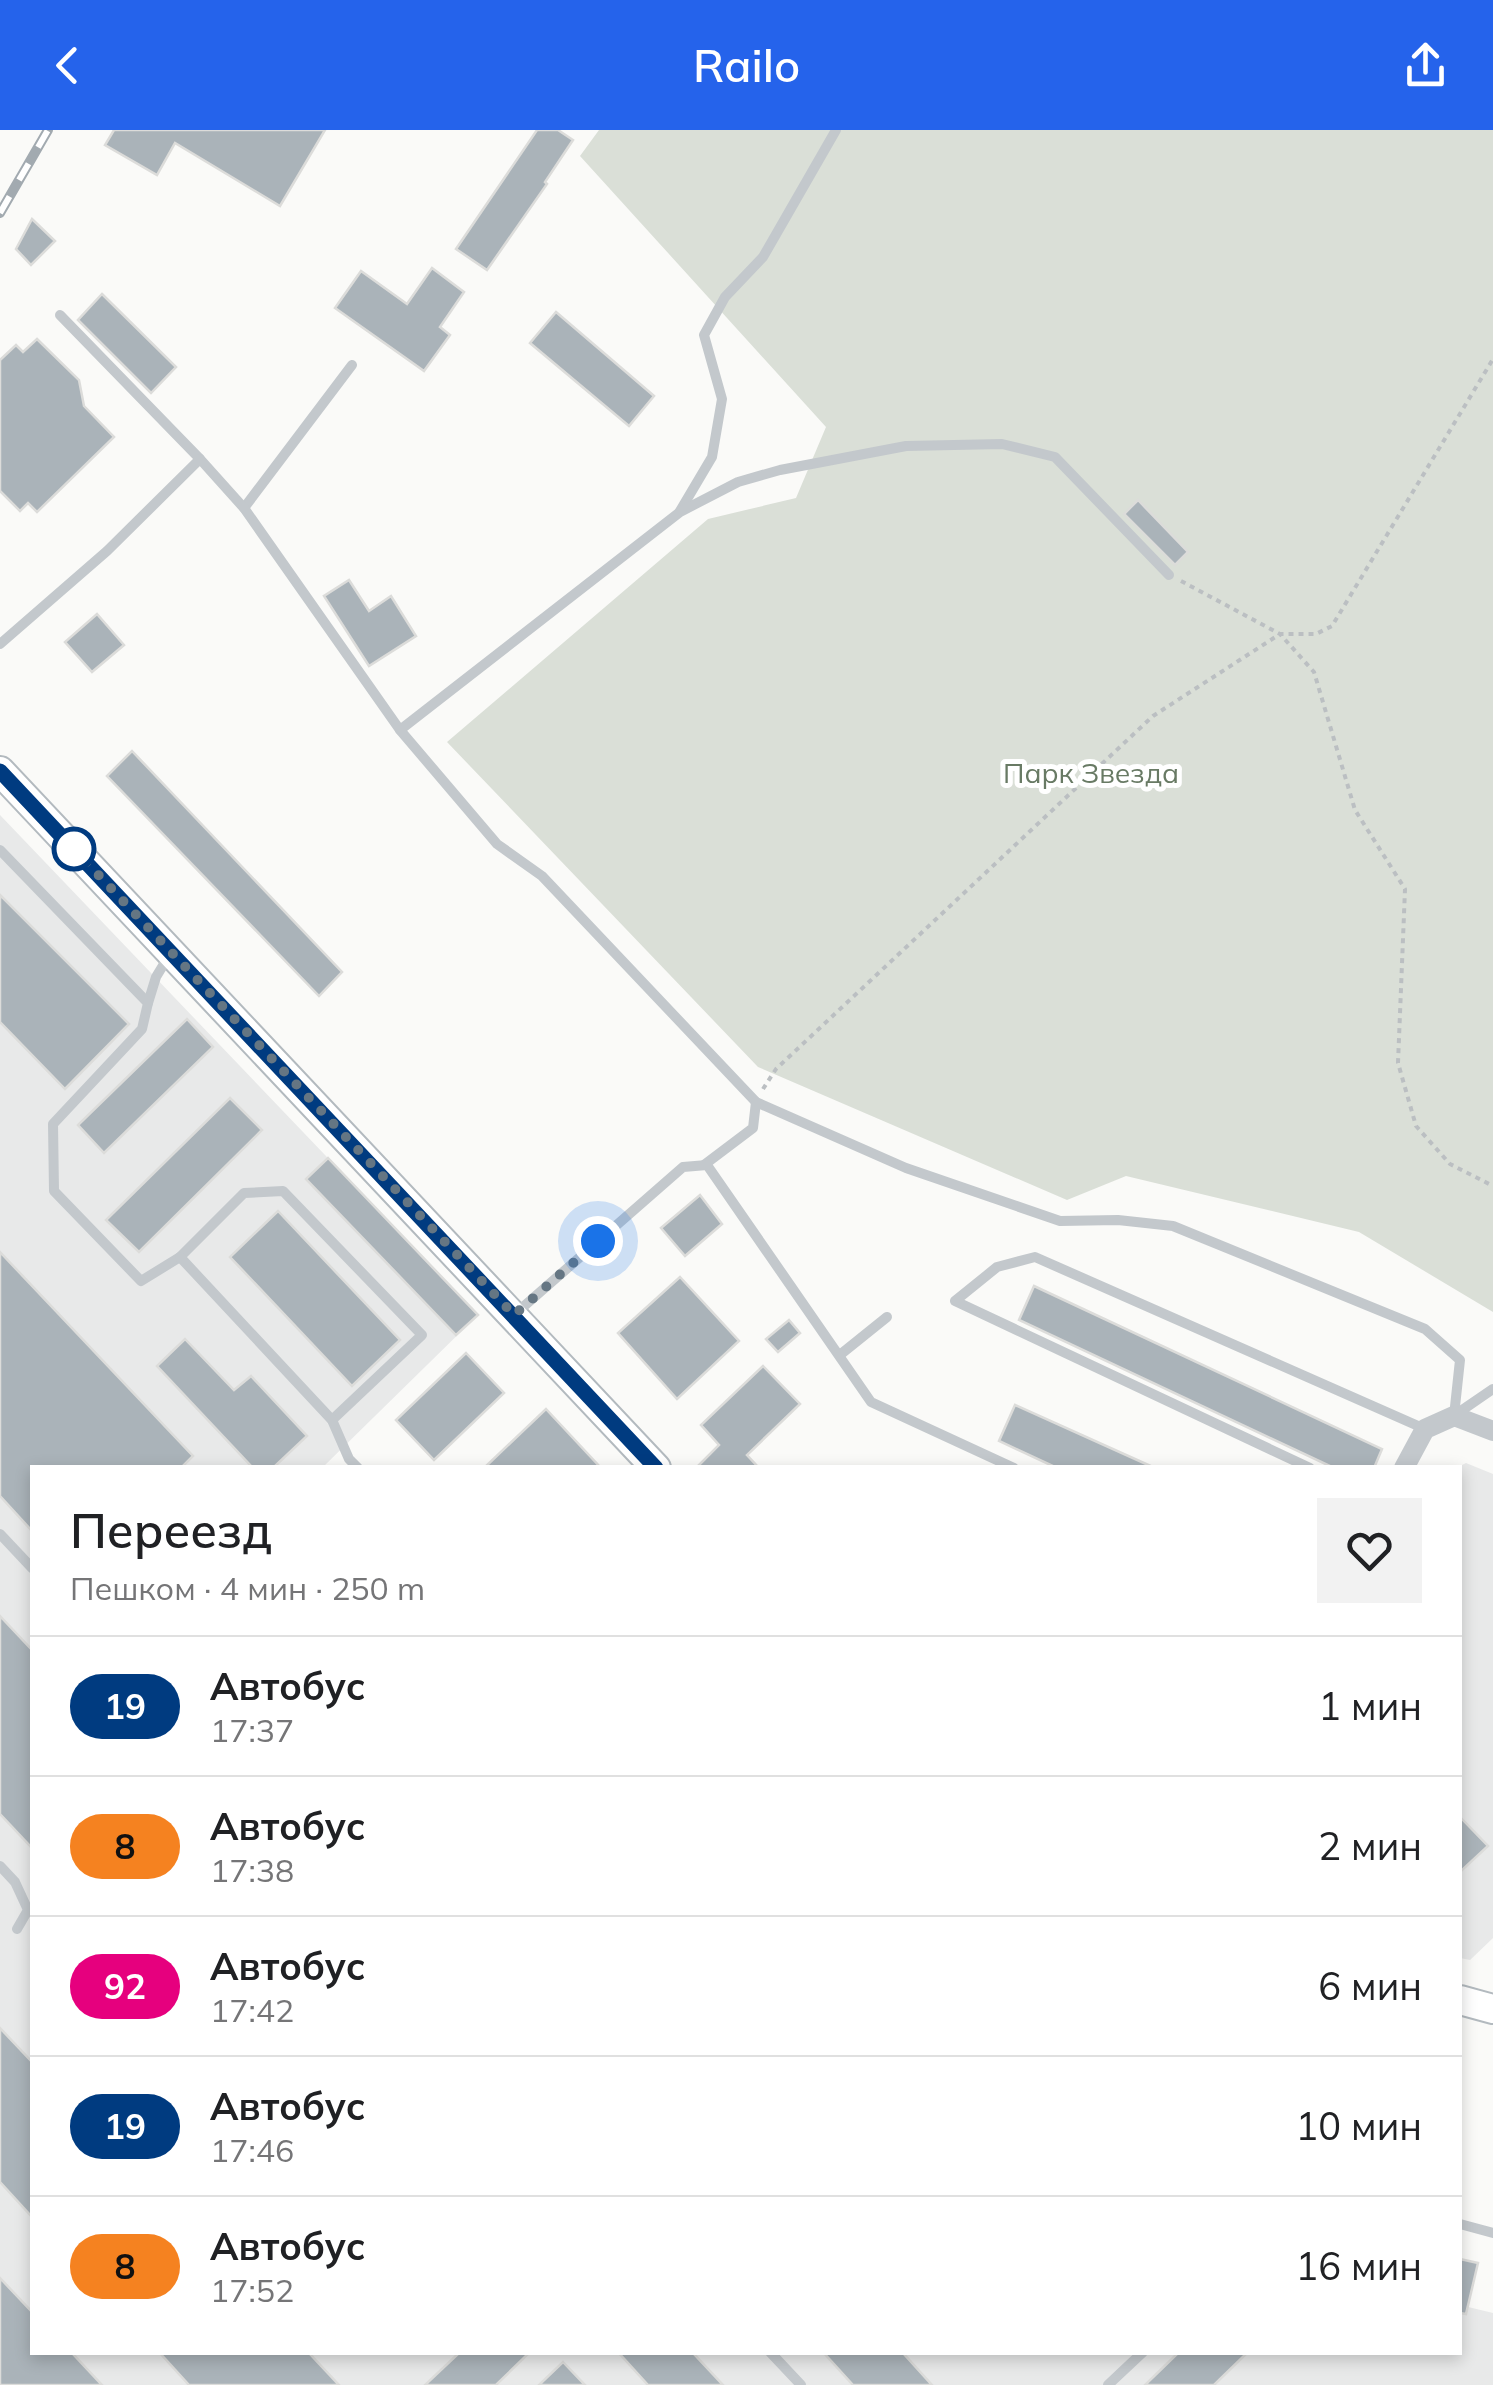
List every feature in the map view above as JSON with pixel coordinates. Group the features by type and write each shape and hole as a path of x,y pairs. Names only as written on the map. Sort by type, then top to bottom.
{"main road":[{"path":"0,771 514,1315 649,1465"},
{"path":"1462,2000 1493,2008"}],"street":[{"path":"1406,1465 1425,1430 1454,1416 1493,1431"}],"lane":[{"path":"680,512 712,457 722,400 704,335 725,297 763,257 836,130"},
{"path":"60,314 244,508 400,730 497,844 542,876 756,1102 906,1168 1060,1221 1118,1220 1173,1226 1425,1329 1460,1360 1454,1416"},
{"path":"244,508 352,365"},
{"path":"400,730 680,512 738,482 780,470 906,446 1002,444 1054,457 1169,575"},
{"path":"0,644 107,551 200,458"},
{"path":"0,850 148,1003"},
{"path":"171,952 156,978 142,1029 53,1124 54,1192 140,1281 180,1257 244,1194 283,1191 422,1334 332,1420"},
{"path":"514,1315 683,1167 707,1165 752,1128 756,1102"},
{"path":"707,1165 871,1402 1008,1465"},
{"path":"180,1257 332,1420 355,1465"},
{"path":"1304,1465 956,1302 996,1267 1035,1257 1425,1430"},
{"path":"841,1354 887,1317"},
{"path":"1454,1416 1493,1388"},
{"path":"0,1534 30,1566"},
{"path":"0,1866 15,1882 28,1910 17,1929"},
{"path":"1462,2224 1493,2232"},
{"path":"773,2355 800,2385"},
{"path":"1108,2385 1140,2355"}],"path":[{"path":"756,1102 776,1069 1152,716 1280,634 1316,634 1332,626 1493,359"},
{"path":"1169,575 1280,634 1314,672 1355,810 1405,888 1398,1063 1416,1126 1450,1164 1493,1186"}],"shaded area":[{"path":"0,815 478,1315 325,1465 30,1465 30,2355 1462,2355 1462,2305 1493,2313 1493,2385 0,2385"},
{"path":"1466,1463 1493,1474 1493,1938 1470,1960 1462,1958 1462,1465"}],"green space":[{"name":"Парк Звезда","path":"599,130 1493,130 1493,1312 1359,1232 1126,1176 1067,1200 758,1067 447,742 708,519 796,498 826,427 580,156"}],"building":[{"path":"114,130 325,130 280,206 175,143 157,175 105,145"},
{"path":"537,130 558,130 573,140 487,270 456,249"},
{"path":"32,219 55,241 31,265 16,249"},
{"path":"432,268 464,292 440,327 450,335 424,371 335,308 361,271 407,304"},
{"path":"102,294 176,367 151,393 78,320"},
{"path":"556,312 654,396 629,426 530,343"},
{"path":"37,339 79,380 84,406 114,437 37,512 28,503 20,511 0,491 0,360 16,345 23,352"},
{"path":"1138,500 1188,552 1175,565 1124,514"},
{"path":"349,580 369,611 391,596 416,636 369,666 324,596"},
{"path":"97,614 124,645 92,672 65,642"},
{"path":"132,751 342,972 319,996 107,776"},
{"path":"0,895 129,1024 65,1089 0,1022"},
{"path":"187,1019 213,1047 104,1153 78,1125"},
{"path":"230,1098 262,1130 139,1252 106,1220"},
{"path":"328,1158 478,1315 456,1335 306,1179"},
{"path":"700,1195 722,1224 685,1256 661,1228"},
{"path":"278,1211 400,1340 352,1386 230,1257"},
{"path":"0,1252 193,1456 184,1465 30,1465 30,1529 0,1496"},
{"path":"680,1277 739,1341 677,1399 618,1333"},
{"path":"1034,1286 1382,1449 1375,1465 1328,1465 1019,1320"},
{"path":"789,1320 800,1333 778,1352 766,1339"},
{"path":"185,1339 234,1390 251,1376 307,1436 276,1465 250,1465 157,1366"},
{"path":"466,1353 504,1393 434,1460 396,1420"},
{"path":"763,1366 800,1404 747,1455 756,1465 699,1465 719,1445 701,1425"},
{"path":"1015,1405 1148,1465 1051,1465 999,1441"},
{"path":"546,1409 598,1465 487,1465"},
{"path":"0,1616 30,1648 30,1846 0,1814"},
{"path":"1462,1819 1488,1846 1462,1870"},
{"path":"0,2028 30,2060 30,2215 0,2182"},
{"path":"1462,2259 1478,2263 1466,2314 1462,2313"},
{"path":"0,2278 30,2310 30,2355 74,2355 102,2385 0,2385"},
{"path":"162,2355 311,2355 339,2385 189,2385"},
{"path":"457,2355 527,2355 496,2385 425,2385"},
{"path":"621,2355 695,2355 723,2385 648,2385"},
{"path":"826,2355 905,2355 932,2385 853,2385"},
{"path":"1176,2355 1245,2355 1214,2385 1145,2385"},
{"path":"563,2362 585,2385 539,2385"}],"railway":[{"path":"0,213 48,130"}],"bus line":[{"name":"19","path":"0,771 653,1465"}],"route":[{"path":"74,849 514,1315 598,1241"}]}
